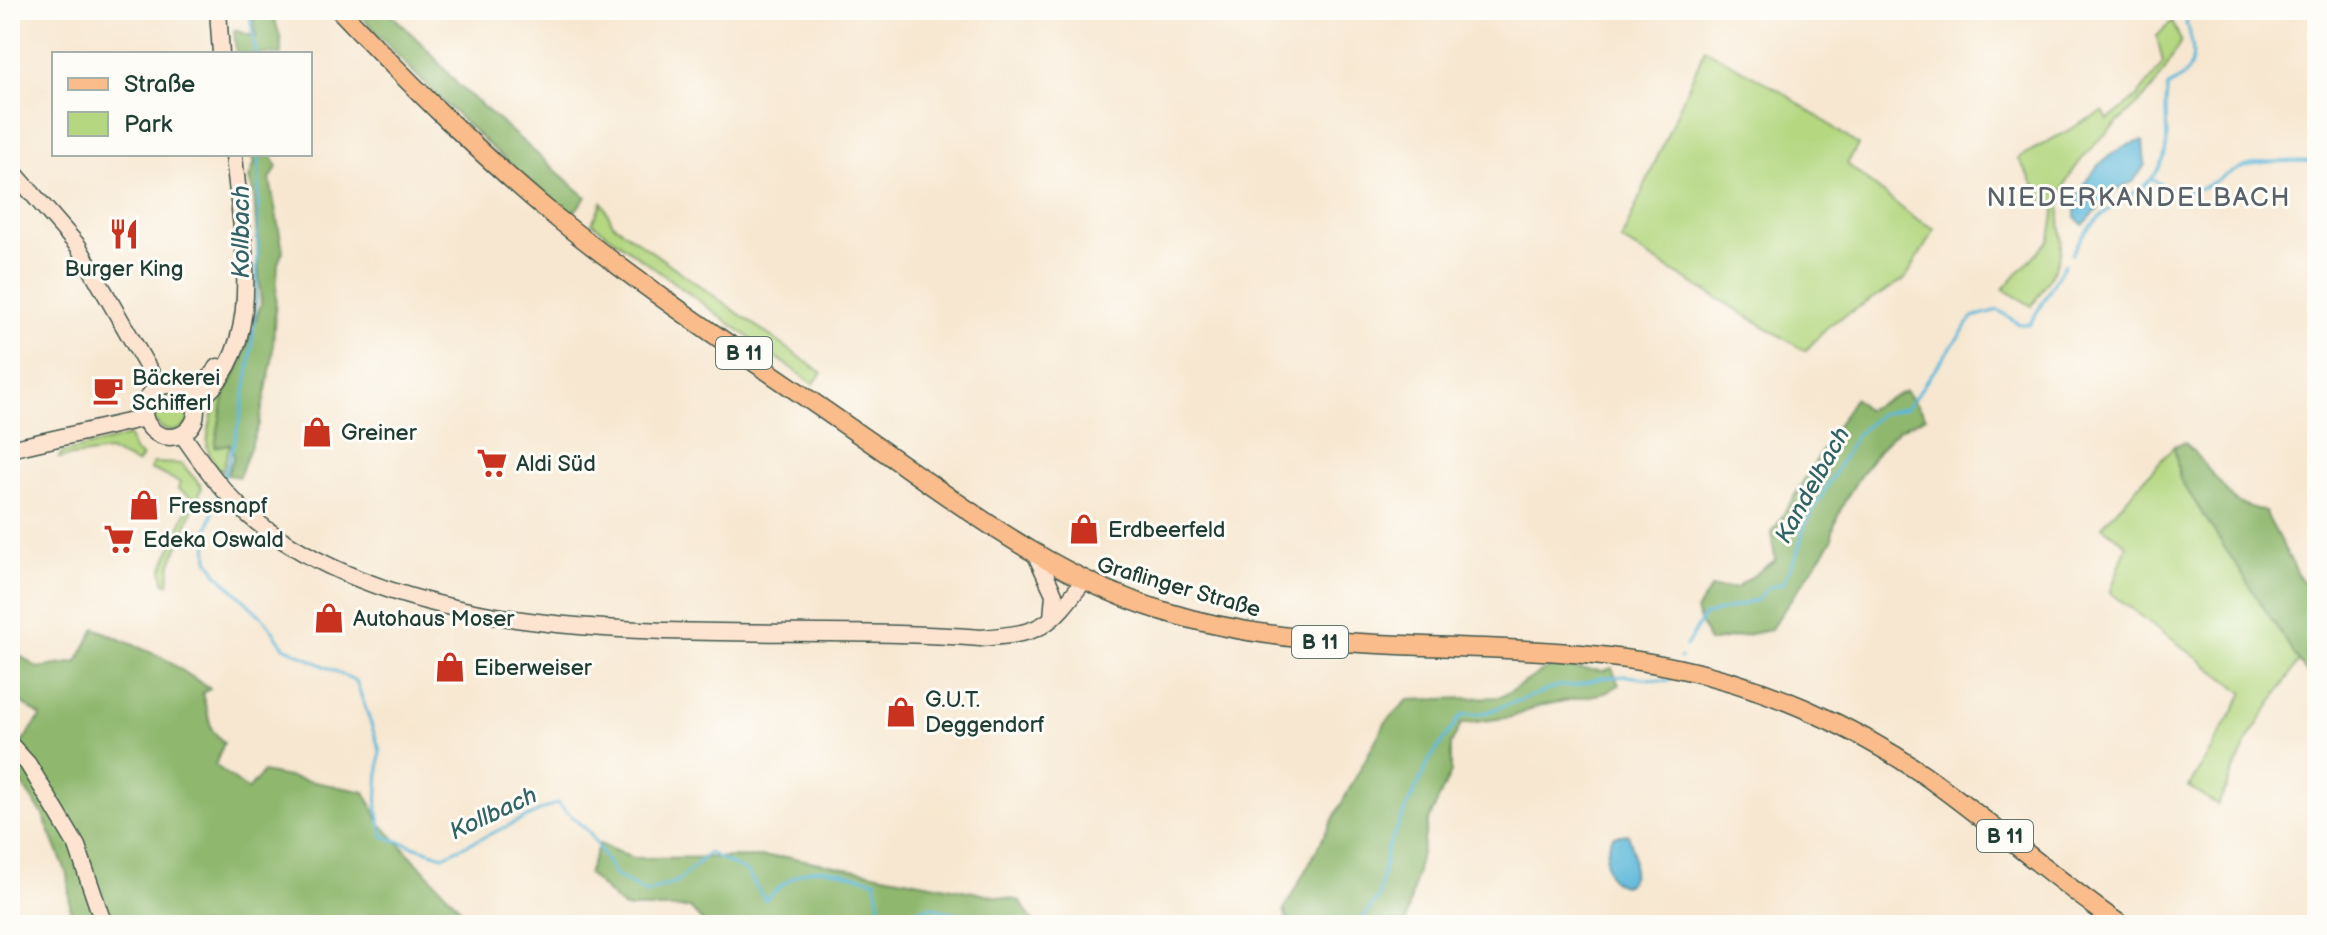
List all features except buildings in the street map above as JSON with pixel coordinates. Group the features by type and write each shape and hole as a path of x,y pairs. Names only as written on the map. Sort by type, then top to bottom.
{"main road":[{"path":"218,10 221,52"},
{"name":"B 11","path":"340,10 412,87 553,215 590,244 1035,553 1084,580"},
{"path":"192,398 177,386 159,387 147,400 145,418 161,435 182,434 194,421 192,398 218,369 236,321 238,298 225,156"},
{"path":"192,398 224,376 243,331 246,303 234,156"},
{"path":"10,168 78,246 159,387"},
{"path":"10,449 145,418"},
{"name":"Graflinger Straße","path":"182,434 213,478 276,535 353,576 412,596 534,620 651,629 981,638 1039,630 1084,580 1160,611 1245,634 1310,641 1609,657 1679,668 1742,686 1828,719 1878,746 1922,774 2121,925"},
{"path":"1035,553 1054,594 1051,620"},
{"path":"10,744 28,764 77,846 104,925"}],"green space":[{"path":"252,10 272,10 281,40 281,52 236,52 234,30 256,37"},
{"path":"356,10 387,10 457,84 586,197 571,216 459,117"},
{"name":"NIEDERKANDELBACH","path":"2172,21 2181,41 2163,73 2146,96 2092,147 2068,179 2061,201 2059,257 2032,306 2003,289 2050,239 2055,208 2043,200 2018,158 2103,111 2108,120 2138,96 2163,63 2157,36"},
{"path":"1705,49 1784,93 1858,145 1847,164 1914,218 1935,229 1905,279 1831,324 1805,351 1621,240"},
{"path":"252,156 272,156 277,167 270,180 283,251 278,263 272,361 259,424 239,477 227,475 234,456 230,444 215,447 225,392 239,368 261,304 254,195 249,179 255,162"},
{"path":"602,202 613,224 822,373 813,384 592,223"},
{"path":"239,368 225,392 215,446 230,444 222,472 208,450 207,441 221,392 226,381"},
{"path":"1905,391 1926,417 1898,431 1867,465 1839,514 1832,540 1770,630 1709,642 1696,611 1711,588 1736,588 1775,560 1772,533 1854,398 1866,410"},
{"path":"172,393 186,398 191,412 186,426 172,431 158,426 153,412 158,398"},
{"path":"129,436 134,451 142,457 137,463 109,451 59,458 61,453"},
{"path":"2185,442 2236,502 2265,512 2300,578 2317,596 2317,689 2180,479 2174,446"},
{"path":"2174,446 2180,479 2299,661 2250,736 2218,805 2189,787 2244,693 2110,593 2127,545 2102,526"},
{"path":"153,463 182,464 202,487 171,563 168,584 164,583 162,570 192,497 178,489 180,482 150,469"},
{"path":"95,628 163,658 210,689 202,693 212,730 224,743 215,765 248,790 263,772 365,792 380,823 472,921 484,925 72,925 67,874 43,815 10,767 10,759 41,716 10,695 10,649 38,668 77,662"},
{"path":"1551,666 1603,671 1612,668 1619,685 1605,693 1539,706 1512,717 1461,724 1451,744 1451,772 1428,822 1405,925 1289,925 1284,910 1385,723 1408,700 1501,697"},
{"path":"599,844 633,858 789,857 1020,901 1035,925 938,925 927,918 916,925 706,925 690,908 624,908 588,874"}],"water":[{"path":"2143,141 2145,165 2133,182 2118,188 2083,225 2075,217 2076,204 2087,180 2107,158 2131,144"},
{"path":"1628,834 1634,860 1633,874 1627,885 1613,879 1606,859 1613,836"}],"waterway":[{"name":"Kollbach","path":"249,10 256,52"},
{"name":"Kandelbach","path":"2072,254 2095,221 2147,183 2163,160 2167,139 2168,86 2185,75 2192,60 2192,43 2186,24 2190,10"},
{"name":"Kollbach","path":"223,479 244,398 250,358 257,278 259,156"},
{"path":"2151,179 2182,191 2194,190 2254,164 2317,161"},
{"name":"Kandelbach","path":"1686,646 1704,616 1757,600 1769,587 1782,584 1797,554 1805,525 1856,435 1880,414 1907,408 1973,317 1998,310 2019,324 2030,324 2065,264"},
{"name":"Kollbach","path":"218,494 207,532 208,560 219,576 266,621 284,647 356,681 380,750 377,808 383,836 443,856 557,803 589,832 615,875 646,893 678,881 709,853 747,872 765,900 794,877 816,869 875,880 884,925"},
{"name":"Kandelbach","path":"1358,925 1379,896 1387,849 1430,759 1462,715 1482,714 1559,686 1575,686 1601,678 1626,676 1669,681 1672,677"},
{"name":"Kollbach","path":"910,925 917,910 932,907 990,925"}],"place":[{"name":"Burger King","path":"124,234"},
{"name":"Bäckerei Schifferl","path":"108,390"},
{"name":"Greiner","path":"317,432"},
{"name":"Aldi Süd","path":"492,463"},
{"name":"Fressnapf","path":"144,505"},
{"name":"Erdbeerfeld","path":"1084,529"},
{"name":"Edeka Oswald","path":"119,539"},
{"name":"Autohaus Moser","path":"329,618"},
{"name":"Eiberweiser","path":"450,667"},
{"name":"G.U.T. Deggendorf","path":"901,712"}],"district":[{"name":"NIEDERKANDELBACH","path":"2139,197"}]}
